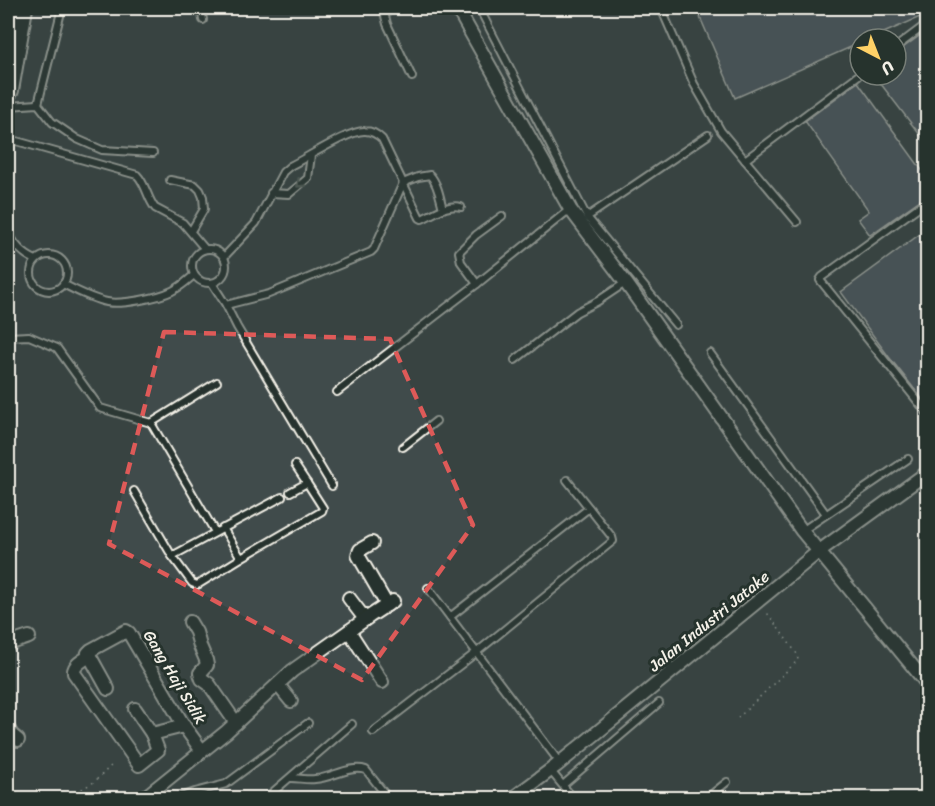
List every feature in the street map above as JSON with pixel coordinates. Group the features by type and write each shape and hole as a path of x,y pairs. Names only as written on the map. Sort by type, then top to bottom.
{"highway":[{"path":"8,90 12,26 22,8"}],"street":[{"path":"458,8 570,209 626,283 802,531 927,685"},
{"name":"Jalan Industri Jatake","path":"513,798 759,602 818,552 927,472"},
{"path":"144,798 236,723 292,671 390,603 358,555 360,550 372,543"},
{"path":"349,598 365,620"},
{"path":"190,622 206,660 207,665 200,673 202,679 209,684 236,723"},
{"path":"349,631 382,682"},
{"name":"Gang Haji Sidik","path":"90,656 88,653 91,650 128,632 184,726 202,751"},
{"path":"8,644 29,637"},
{"path":"108,689 90,656 74,669 74,673 140,765 158,750 152,734 135,709"},
{"path":"278,685 291,702"},
{"path":"152,734 184,726"},
{"path":"8,728 18,740"}],"lane":[{"path":"38,104 62,8"},
{"path":"201,8 203,20"},
{"path":"383,8 387,24 412,77"},
{"path":"479,8 587,217 676,325"},
{"path":"661,8 694,84 721,130 796,222"},
{"path":"908,38 927,24"},
{"path":"746,160 848,83"},
{"path":"8,106 38,104"},
{"path":"38,104 52,122 78,139 102,150 153,153"},
{"path":"224,257 256,223 283,172 349,134 362,130 376,133 382,139 421,219 443,209 461,207"},
{"path":"587,217 708,135"},
{"path":"8,139 137,175 155,208 183,223 206,249"},
{"path":"271,193 289,194 308,178 311,155"},
{"path":"226,304 269,294 371,252 403,183 430,175 443,209"},
{"path":"170,180 195,185 203,197 204,209 191,231"},
{"path":"927,200 819,280 927,414"},
{"path":"337,392 570,209"},
{"path":"477,284 461,262 459,252 502,216"},
{"path":"8,232 19,249 36,260"},
{"path":"206,249 219,252 224,257 226,267 221,277 212,282 199,280 192,268 195,256 206,249"},
{"path":"44,255 53,255 61,259 66,267 67,276 63,284 55,290 45,291 36,286 31,278 31,268 36,260 44,255"},
{"path":"63,284 108,302 129,301 170,293 194,275"},
{"path":"212,282 332,486"},
{"path":"515,360 577,312 626,283"},
{"path":"8,337 29,336 57,348 100,408 151,423 215,532"},
{"path":"710,353 826,514"},
{"path":"151,423 217,382"},
{"path":"403,447 436,421"},
{"path":"802,531 908,459"},
{"path":"134,491 172,556 192,584 197,585 322,510 323,508 295,465"},
{"path":"373,732 477,652 613,541 567,480"},
{"path":"290,492 307,483"},
{"path":"172,556 282,497"},
{"path":"450,617 589,508"},
{"path":"223,528 241,558"},
{"path":"428,588 477,652 555,766 562,785 573,798"},
{"path":"562,785 659,703"},
{"path":"178,798 226,784 308,723"},
{"path":"266,798 352,724"},
{"path":"291,778 316,779 355,769 364,769 388,798"},
{"path":"707,798 727,782"}],"path":[{"path":"738,718 798,660 797,654 759,602"},
{"path":"66,798 94,782 113,764"}],"highlighted area":[{"path":"164,332 390,339 473,525 362,680 109,544"}],"shaded area":[{"path":"8,8 927,8 927,798 8,798"}],"building":[{"path":"696,8 927,8 927,14 897,27 848,27 848,48 735,98"},
{"path":"922,34 927,41 927,144 883,87 908,87 908,44"},
{"path":"851,87 862,87 927,177 927,195 870,235 858,219 869,211 805,121"},
{"path":"927,229 927,405 841,292"}]}
